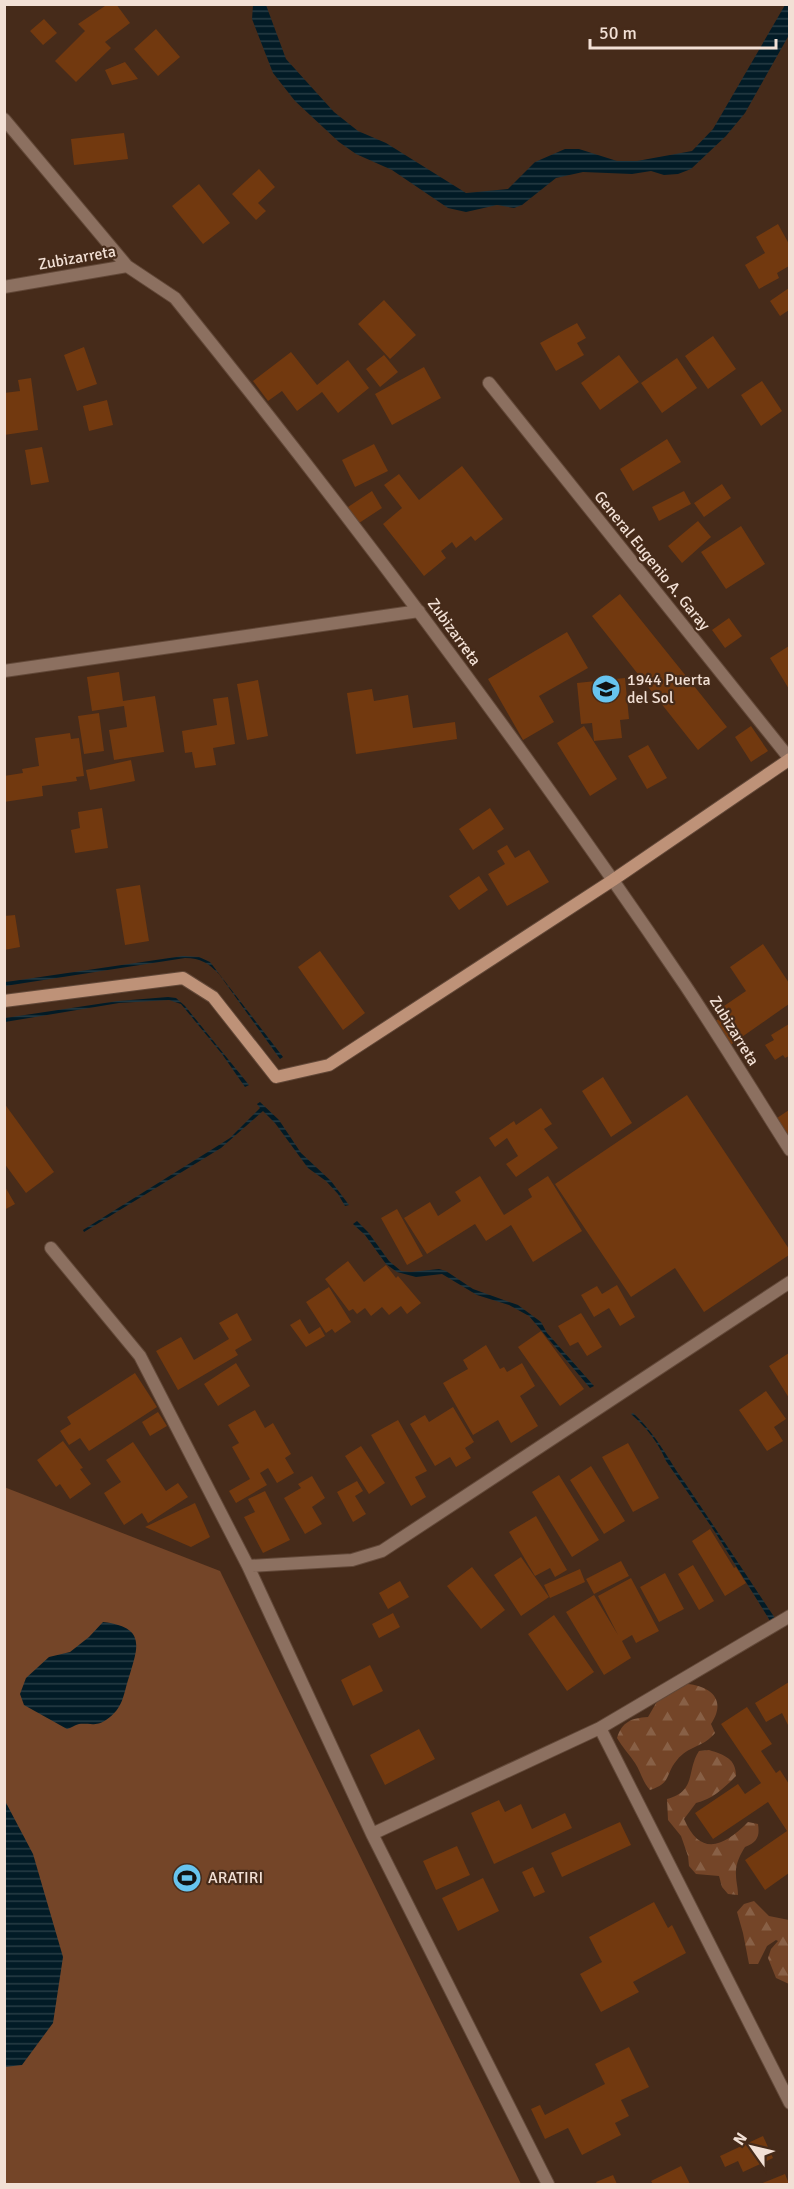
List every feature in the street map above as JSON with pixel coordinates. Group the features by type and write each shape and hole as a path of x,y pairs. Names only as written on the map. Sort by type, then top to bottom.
{"street":[{"path":"4,119 128,266"},
{"name":"Zubizarreta","path":"4,287 128,266 175,298 419,611 613,880 687,988 789,1150"},
{"name":"General Eugenio A. Garay","path":"489,383 789,759"},
{"path":"4,671 419,611"},
{"path":"4,1001 183,978 213,997 276,1077 329,1065 613,880 789,759"},
{"path":"51,1248 140,1356 248,1566 372,1834 549,2184"},
{"path":"248,1566 352,1560 382,1551 789,1282"},
{"path":"372,1834 600,1728 789,1616"},
{"path":"600,1728 789,2103"}],"green space":[{"name":"ARATIRI","path":"4,1487 220,1571 521,2184 5,2184"},
{"path":"687,1684 709,1691 717,1701 716,1715 711,1724 715,1733 711,1738 681,1755 665,1781 650,1790 635,1763 617,1738 628,1722 648,1717 659,1698"},
{"path":"709,1750 732,1762 736,1776 713,1796 696,1803 684,1819 698,1839 713,1844 730,1837 748,1822 758,1824 757,1838 745,1847 737,1864 738,1895 728,1894 722,1887 719,1876 696,1874 689,1866 681,1836 668,1820 667,1799 683,1791 687,1786 699,1751"},
{"path":"754,1901 769,1916 789,1920 789,1984 776,1978 768,1958 771,1949 778,1941 776,1940 767,1946 758,1964 749,1964 737,1912 744,1904"}],"water":[{"path":"253,5 266,5 286,59 334,112 358,131 386,143 466,193 508,189 535,162 565,149 579,149 617,161 637,161 692,151 713,129 785,5 789,5 789,35 745,113 726,136 691,169 678,174 664,175 651,171 632,174 583,172 556,178 522,205 514,208 497,205 466,212 448,208 392,170 356,154 339,142 295,101 273,73 252,19"},
{"path":"183,956 199,957 210,962 283,1057 280,1059 219,974 200,960 185,958 5,986 5,982"},
{"path":"176,998 185,1006 249,1085 245,1087 222,1054 181,1004 169,1000 119,1003 5,1022 5,1018 118,1001"},
{"path":"260,1102 279,1120 301,1153 331,1181 349,1205 345,1206 326,1181 308,1168 275,1123 263,1111 221,1148 84,1232 83,1230 230,1138 260,1108 257,1104"},
{"path":"357,1221 389,1261 401,1271 439,1269 446,1271 473,1289 518,1305 541,1322 547,1333 594,1386 590,1388 529,1316 509,1305 477,1295 442,1274 416,1277 397,1272 386,1264 365,1235 353,1224"},
{"path":"633,1413 661,1447 777,1621 772,1624 715,1532 666,1461 655,1441 631,1414"},
{"path":"103,1622 126,1628 136,1639 135,1656 122,1701 116,1711 99,1723 79,1724 67,1729 24,1705 20,1694 26,1678 49,1657 70,1652"},
{"path":"4,1799 33,1854 63,1957 53,2023 22,2065 5,2067"}],"building":[{"path":"108,4 116,4 130,23 105,42 111,48 76,82 55,61 85,31 78,24"},
{"path":"44,19 57,33 43,45 30,31"},
{"path":"156,29 180,57 158,76 134,49"},
{"path":"125,62 138,79 112,85 105,70"},
{"path":"124,133 128,159 74,165 71,139"},
{"path":"259,169 275,187 258,203 266,211 256,220 232,194"},
{"path":"199,184 230,223 203,244 172,206"},
{"path":"778,224 789,244 789,266 777,273 779,278 759,289 745,265 765,253 756,237"},
{"path":"789,288 789,310 780,316 770,301"},
{"path":"384,300 416,335 390,359 358,324"},
{"path":"577,323 586,338 577,343 584,355 556,371 540,343"},
{"path":"713,336 736,369 708,389 685,356"},
{"path":"84,347 97,384 77,391 64,355"},
{"path":"291,352 317,385 348,360 369,388 338,413 322,392 297,411 282,391 268,401 253,381"},
{"path":"384,355 398,372 380,387 366,369"},
{"path":"619,355 639,382 600,410 581,383"},
{"path":"677,358 697,388 662,413 641,383"},
{"path":"424,367 441,398 392,425 375,394"},
{"path":"31,378 38,430 4,435 4,393 20,391 18,380"},
{"path":"762,381 782,411 761,426 741,395"},
{"path":"107,400 113,425 89,431 83,406"},
{"path":"667,439 681,462 633,491 620,469"},
{"path":"374,444 388,471 355,487 342,460"},
{"path":"42,447 49,482 31,485 25,450"},
{"path":"462,466 503,519 475,541 471,536 456,548 452,542 441,551 446,558 424,576 383,524 402,508 384,485 399,474 419,500"},
{"path":"722,484 731,498 704,517 694,503"},
{"path":"372,491 382,508 356,525 345,509"},
{"path":"684,491 691,504 659,521 652,507"},
{"path":"698,521 711,537 682,563 668,546"},
{"path":"741,526 765,564 726,589 701,552"},
{"path":"620,594 727,727 698,750 592,616"},
{"path":"729,618 742,636 725,648 712,630"},
{"path":"567,632 588,668 539,696 554,722 523,740 488,679"},
{"path":"789,646 789,689 770,658"},
{"path":"119,672 123,701 155,696 164,752 114,760 109,730 127,727 124,706 92,711 87,677"},
{"path":"625,678 629,719 620,720 622,738 594,741 592,723 581,724 577,683"},
{"path":"258,680 268,736 247,740 237,684"},
{"path":"372,689 374,701 408,695 413,728 455,722 457,739 356,754 347,693"},
{"path":"228,697 235,744 213,748 216,765 195,768 192,752 185,753 182,731 217,725 213,699"},
{"path":"99,713 104,751 84,754 78,716"},
{"path":"584,726 617,779 590,796 557,743"},
{"path":"751,726 768,751 751,762 735,737"},
{"path":"70,733 71,739 79,738 84,776 76,777 77,781 42,786 43,796 4,802 4,776 23,773 22,769 39,766 35,738"},
{"path":"648,745 667,778 647,789 628,756"},
{"path":"131,760 135,781 90,790 86,770"},
{"path":"102,808 108,848 75,853 71,830 80,828 78,812"},
{"path":"490,808 504,829 473,850 459,829"},
{"path":"507,845 515,858 529,850 549,882 507,906 488,874 505,864 497,851"},
{"path":"479,876 488,890 459,910 449,896"},
{"path":"140,885 149,941 125,945 116,889"},
{"path":"15,915 20,947 4,950 4,916"},
{"path":"763,944 789,983 789,1004 729,1046 713,1023 728,1012 724,1006 746,991 730,967"},
{"path":"320,951 365,1013 343,1030 298,967"},
{"path":"789,1024 789,1056 785,1058 783,1055 775,1060 765,1045 774,1040 771,1035"},
{"path":"603,1077 632,1123 611,1137 582,1091"},
{"path":"687,1095 789,1249 789,1255 704,1312 675,1268 631,1297 555,1184"},
{"path":"4,1103 54,1172 26,1193 4,1163"},
{"path":"541,1108 552,1124 544,1129 558,1148 516,1177 506,1164 518,1156 507,1138 495,1147 489,1138 514,1121 516,1125"},
{"path":"789,1110 789,1135 785,1138 774,1120"},
{"path":"480,1176 504,1215 532,1197 528,1189 548,1176 582,1231 533,1262 511,1225 486,1241 475,1224 427,1254 404,1218 430,1202 438,1216 461,1201 455,1192"},
{"path":"4,1185 15,1204 4,1210"},
{"path":"397,1209 423,1256 407,1265 381,1218"},
{"path":"348,1261 364,1282 386,1265 421,1303 407,1314 401,1306 389,1315 382,1307 371,1316 365,1308 357,1314 353,1309 349,1311 325,1279"},
{"path":"617,1285 635,1317 620,1326 609,1308 594,1317 581,1295 597,1286 602,1294"},
{"path":"329,1287 351,1322 335,1333 332,1329 326,1333 306,1302"},
{"path":"237,1313 252,1340 235,1350 238,1355 178,1390 156,1351 181,1337 194,1360 229,1339 219,1323"},
{"path":"581,1313 602,1347 587,1356 578,1342 570,1346 558,1326"},
{"path":"300,1319 309,1334 320,1327 325,1336 306,1347 290,1325"},
{"path":"541,1331 584,1389 560,1406 518,1347"},
{"path":"486,1345 500,1369 504,1367 507,1372 522,1363 535,1386 520,1396 538,1426 511,1443 498,1420 473,1435 443,1383 468,1369 463,1360"},
{"path":"789,1353 789,1398 769,1366"},
{"path":"236,1363 250,1386 218,1406 204,1384"},
{"path":"135,1373 157,1407 89,1451 80,1438 69,1445 60,1431 71,1424 67,1417"},
{"path":"766,1391 786,1419 774,1427 783,1441 767,1451 739,1410"},
{"path":"453,1407 474,1442 465,1448 471,1458 456,1467 450,1457 435,1466 410,1424 425,1415 429,1422"},
{"path":"255,1410 265,1428 273,1423 291,1454 285,1458 294,1473 277,1483 268,1468 260,1473 267,1485 236,1503 229,1491 250,1479 232,1447 239,1443 228,1425"},
{"path":"158,1412 167,1426 150,1436 142,1422"},
{"path":"398,1420 427,1471 415,1477 426,1497 411,1506 371,1435"},
{"path":"63,1441 83,1468 80,1469 91,1484 70,1499 60,1484 56,1487 37,1460"},
{"path":"133,1442 166,1491 178,1483 188,1497 148,1523 142,1513 124,1525 104,1493 121,1482 106,1460"},
{"path":"628,1443 659,1498 633,1512 602,1457"},
{"path":"361,1446 385,1483 369,1494 345,1456"},
{"path":"591,1466 625,1521 604,1534 570,1480"},
{"path":"559,1475 599,1540 572,1557 532,1492"},
{"path":"312,1476 325,1498 312,1507 322,1524 305,1534 284,1498 301,1488 298,1484"},
{"path":"357,1481 363,1491 355,1496 366,1514 353,1522 337,1492"},
{"path":"265,1491 290,1540 263,1553 244,1517 255,1512 248,1499"},
{"path":"195,1503 210,1537 191,1547 145,1527"},
{"path":"536,1516 567,1570 555,1577 550,1568 535,1576 509,1532"},
{"path":"710,1529 746,1583 725,1596 692,1541"},
{"path":"521,1557 549,1597 521,1616 494,1575"},
{"path":"621,1561 629,1576 594,1594 586,1579"},
{"path":"693,1565 714,1601 699,1610 678,1574"},
{"path":"472,1567 505,1610 481,1629 447,1586"},
{"path":"580,1569 585,1582 550,1598 544,1585"},
{"path":"665,1573 684,1609 659,1622 640,1587"},
{"path":"631,1578 659,1631 636,1643 632,1635 622,1641 631,1658 604,1675 566,1612 594,1595 618,1635 598,1596"},
{"path":"400,1581 409,1597 388,1609 379,1593"},
{"path":"393,1613 400,1627 379,1638 372,1624"},
{"path":"554,1615 594,1672 567,1691 528,1634"},
{"path":"370,1665 383,1691 353,1706 341,1680"},
{"path":"789,1682 789,1727 782,1713 766,1722 755,1703"},
{"path":"747,1707 772,1744 761,1751 776,1773 780,1770 789,1784 789,1873 765,1890 745,1860 787,1831 768,1802 713,1839 695,1813 738,1784 745,1794 761,1783 721,1724"},
{"path":"419,1729 435,1759 385,1785 370,1755"},
{"path":"499,1800 505,1812 521,1804 532,1829 565,1813 572,1828 494,1864 471,1813"},
{"path":"620,1822 631,1845 562,1877 551,1853"},
{"path":"457,1846 470,1875 436,1890 423,1861"},
{"path":"533,1867 545,1892 534,1897 522,1872"},
{"path":"483,1878 499,1911 458,1931 442,1898"},
{"path":"654,1902 668,1928 672,1925 686,1953 633,1982 639,1992 601,2012 580,1974 602,1962 589,1937"},
{"path":"629,2047 649,2087 621,2100 629,2116 615,2123 621,2135 582,2155 568,2128 545,2139 531,2109 540,2105 545,2115 605,2084 595,2064"},
{"path":"763,2136 773,2158 743,2172 738,2161 725,2167 720,2156"},
{"path":"681,2166 690,2184 653,2184 651,2181"},
{"path":"785,2174 789,2184 760,2184"},
{"path":"613,2175 617,2184 597,2184 596,2182"}],"place":[{"name":"1944 Puerta del Sol","path":"606,689"},
{"name":"ARATIRI","path":"187,1878"}]}
